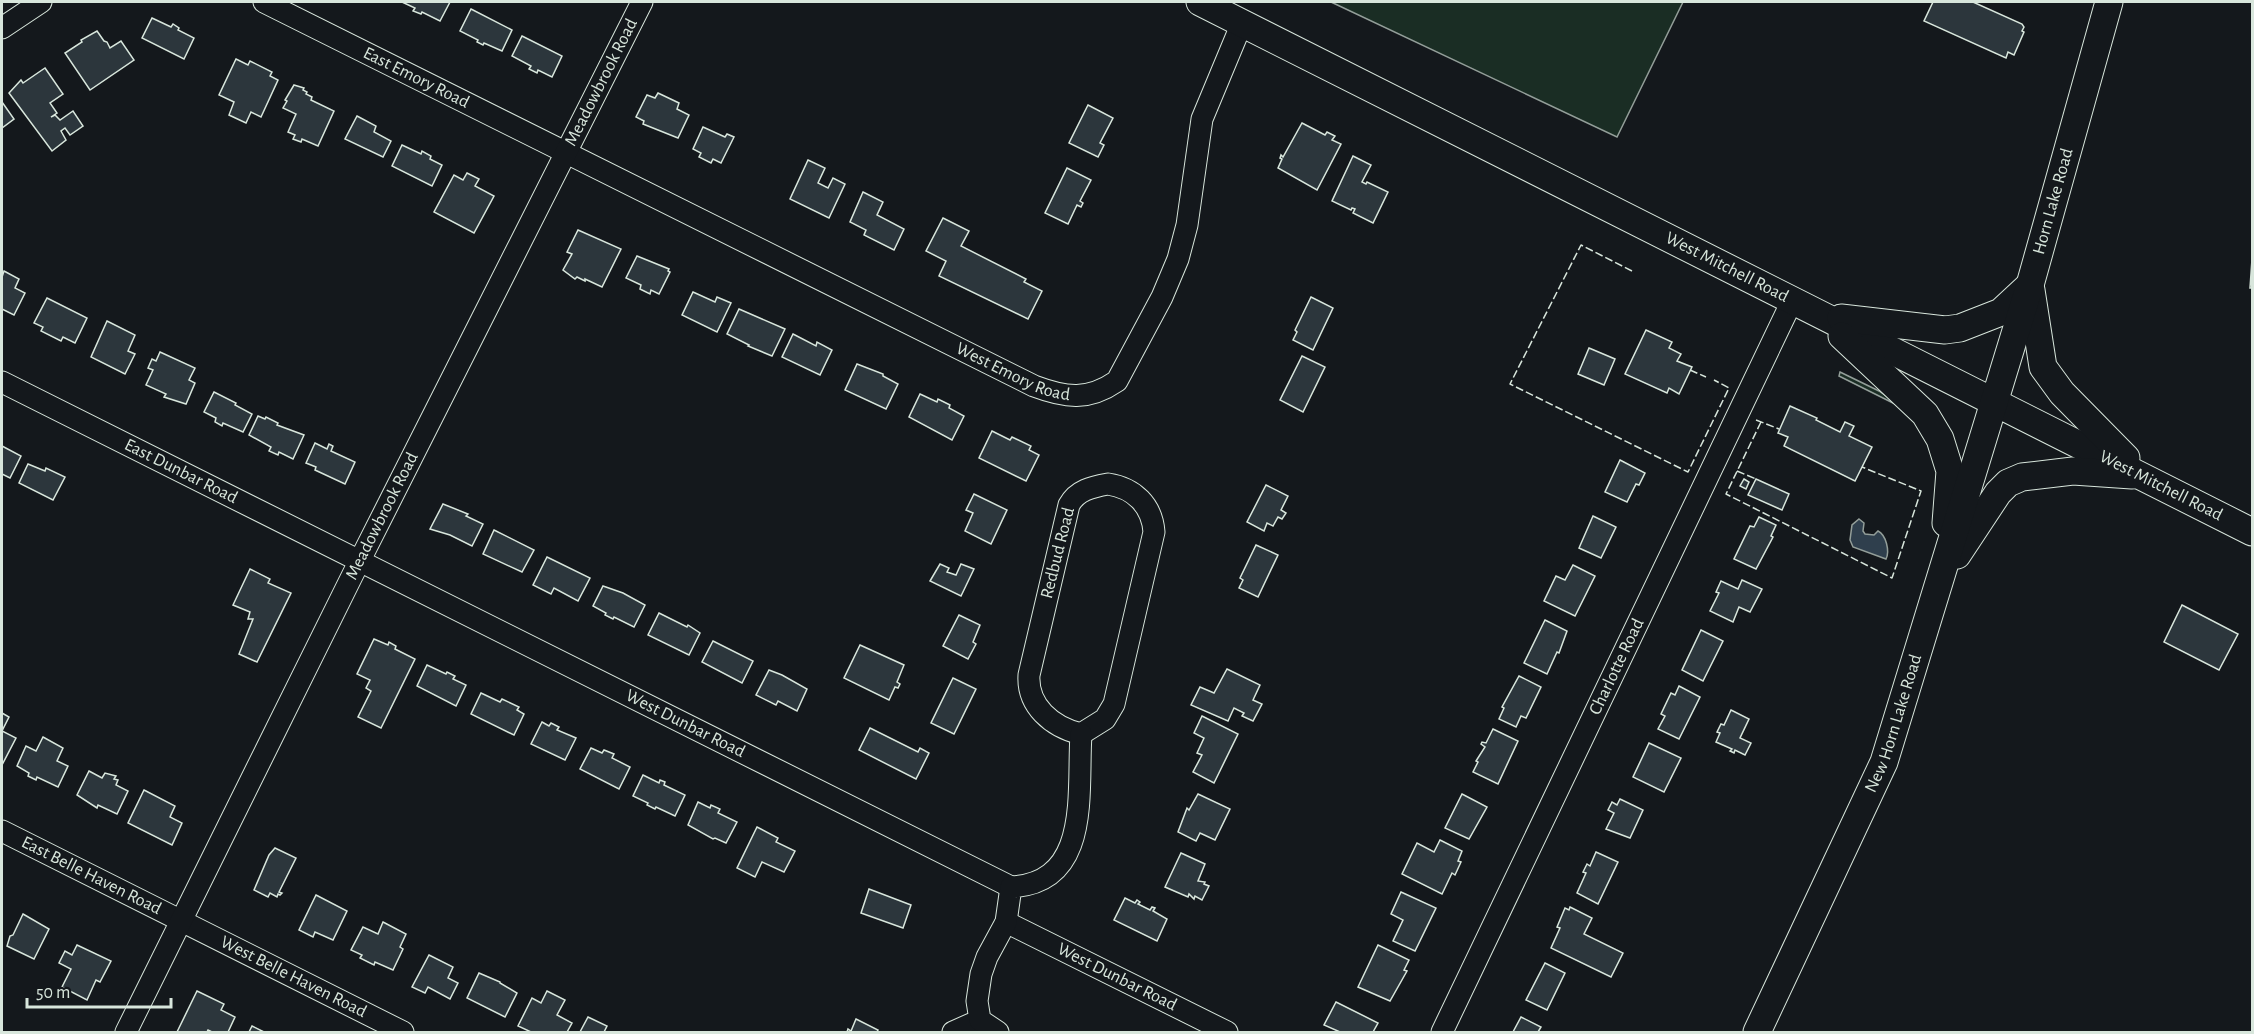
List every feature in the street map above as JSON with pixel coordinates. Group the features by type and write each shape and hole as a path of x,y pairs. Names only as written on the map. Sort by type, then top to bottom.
{"main road":[{"name":"West Mitchell Road","path":"1200,2 2253,532"},
{"name":"Horn Lake Road","path":"1994,402 2030,285 2109,2"},
{"path":"1822,316 1945,330 1960,328 2001,312 2030,285"},
{"path":"2030,285 2043,367 2050,379 2085,418 2144,476"},
{"path":"1822,316 1925,414 1937,433 1950,471 1941,579"},
{"name":"New Horn Lake Road","path":"1757,1032 1884,762 1994,402"},
{"path":"1941,579 1998,493 2008,483 2022,477 2073,471 2144,476"}],"street":[{"path":"2,28 41,2"},
{"name":"East Emory Road","path":"264,2 567,153"},
{"name":"Meadowbrook Road","path":"126,1032 359,562 642,2"},
{"name":"West Emory Road","path":"567,153 1034,386 1055,394 1085,396 1103,391 1117,381 1168,285 1178,259 1186,225 1202,119 1242,23"},
{"name":"Charlotte Road","path":"1442,1032 1792,301"},
{"name":"East Dunbar Road","path":"2,382 359,562"},
{"name":"Redbud Road","path":"1108,484 1120,486 1141,499 1153,522 1154,532 1114,704 1105,718 1081,734 1063,728 1046,716 1032,697 1028,686 1029,675 1069,505 1075,495 1084,490 1108,484"},
{"name":"West Dunbar Road","path":"359,562 1011,887"},
{"path":"998,1032 980,1020 977,1001 981,974 987,957 1006,922 1011,887 1034,884 1045,879 1060,864 1070,847 1079,814 1081,734"},
{"name":"East Belle Haven Road","path":"2,831 183,921"},
{"name":"West Belle Haven Road","path":"183,921 403,1032"},
{"name":"West Dunbar Road","path":"1006,922 1227,1032"},
{"path":"953,1032 980,1020"}],"green space":[{"path":"1331,2 1683,2 1617,137"},
{"path":"1840,372 1879,391 1903,408 1839,376"}],"water":[{"path":"1859,519 1864,523 1865,534 1874,535 1878,531 1881,533 1887,548 1886,559 1853,547 1850,540 1852,525"}],"building":[{"path":"402,2 450,2 440,21 422,12 421,14 413,11 415,8"},
{"path":"1933,2 1973,2 2022,24 2024,32 2014,55 2008,52 2006,58 1924,21"},
{"path":"471,9 512,30 502,51 484,43 483,45 460,31"},
{"path":"152,18 171,27 173,24 179,28 178,30 194,38 184,59 142,38"},
{"path":"97,31 110,48 121,41 134,60 90,90 65,53"},
{"path":"522,36 562,56 552,77 538,70 537,73 529,69 531,66 512,56"},
{"path":"236,59 248,65 250,61 272,72 270,76 278,80 261,117 251,112 246,123 229,115 234,102 219,95"},
{"path":"45,68 63,94 50,103 57,113 51,117 55,115 60,120 73,111 83,126 70,135 65,128 61,131 66,140 52,151 9,93 21,80 23,83"},
{"path":"294,85 304,88 306,94 312,97 311,100 334,111 318,146 302,139 301,142 293,139 295,135 288,132 296,114 283,108"},
{"path":"658,93 679,103 677,109 689,115 678,138 643,124 644,121 636,117 647,95 655,98"},
{"path":"2,102 14,119 2,128"},
{"path":"1088,105 1113,118 1100,143 1104,145 1098,157 1069,143"},
{"path":"357,116 376,126 374,132 391,141 383,157 345,139"},
{"path":"1302,123 1325,135 1327,132 1335,136 1332,140 1341,144 1317,190 1278,168 1282,159 1281,155 1283,157"},
{"path":"703,127 725,137 727,134 734,137 721,163 713,159 711,163 699,157 701,153 693,149"},
{"path":"402,145 421,154 422,151 431,156 430,159 442,165 432,186 392,166"},
{"path":"1353,156 1371,165 1362,182 1388,192 1373,223 1353,213 1355,209 1351,210 1332,201"},
{"path":"808,160 825,168 818,183 828,188 833,178 845,184 829,218 790,199"},
{"path":"1067,168 1091,180 1080,201 1083,203 1081,207 1077,205 1068,224 1045,213"},
{"path":"467,173 479,179 475,186 494,196 474,233 434,212 454,175 463,180"},
{"path":"863,192 883,202 877,215 904,229 894,250 864,235 866,230 850,222"},
{"path":"943,218 969,231 961,246 1026,279 1024,282 1042,291 1028,319 939,276 946,261 926,251"},
{"path":"578,230 621,249 602,287 585,279 585,281 577,277 575,279 563,270 572,254 567,252"},
{"path":"637,256 669,269 670,272 659,294 651,290 650,294 640,289 641,285 626,278"},
{"path":"2252,259 2252,288 2250,288"},
{"path":"4,271 19,279 15,288 25,293 14,315 2,309"},
{"path":"693,292 715,302 717,297 731,303 717,332 682,315"},
{"path":"1311,297 1333,308 1313,350 1293,340 1297,332 1295,330"},
{"path":"47,298 87,318 75,343 63,337 61,341 41,331 43,327 34,323"},
{"path":"739,309 785,329 772,356 727,334"},
{"path":"107,321 135,335 128,351 135,354 125,374 91,357"},
{"path":"1646,330 1672,342 1669,348 1681,354 1677,361 1692,367 1679,394 1669,388 1667,393 1625,374"},
{"path":"793,334 816,346 817,342 832,350 820,375 782,357"},
{"path":"1589,348 1615,359 1604,385 1578,374"},
{"path":"160,352 195,368 189,380 195,383 186,404 164,397 166,394 146,385 153,370 148,368 152,359 156,361"},
{"path":"1302,356 1325,367 1303,412 1280,400"},
{"path":"857,364 883,374 898,384 886,409 845,390"},
{"path":"214,392 252,414 243,432 223,423 222,426 215,422 216,418 204,412"},
{"path":"920,394 950,405 949,408 964,416 952,440 909,417"},
{"path":"1790,406 1817,418 1816,420 1840,432 1845,422 1854,426 1849,436 1872,447 1855,481 1784,446 1788,437 1778,433"},
{"path":"258,416 265,419 266,417 278,423 277,425 304,435 293,459 279,452 278,455 269,451 271,447 249,435"},
{"path":"992,431 1010,440 1012,437 1031,446 1029,450 1039,455 1026,481 979,458"},
{"path":"315,443 327,449 329,444 333,446 331,451 355,462 345,484 315,470 316,467 306,463"},
{"path":"2,446 21,456 10,478 2,474"},
{"path":"1620,460 1645,473 1639,485 1636,484 1627,502 1605,492"},
{"path":"28,464 45,471 46,468 65,477 53,500 19,483"},
{"path":"1744,479 1749,482 1746,489 1740,486"},
{"path":"1756,479 1789,494 1782,510 1748,495"},
{"path":"1266,485 1288,496 1281,510 1286,513 1282,519 1278,517 1273,526 1267,523 1264,531 1247,522"},
{"path":"974,494 1007,510 991,544 965,531 973,513 966,510"},
{"path":"443,504 468,514 466,516 483,524 472,546 450,535 430,529"},
{"path":"1593,516 1616,527 1601,558 1579,548"},
{"path":"1759,517 1776,525 1771,536 1773,537 1756,569 1734,559 1750,526 1754,527"},
{"path":"494,530 534,550 522,572 483,554"},
{"path":"1256,545 1278,555 1258,597 1239,588 1243,580 1240,578"},
{"path":"547,557 590,578 578,601 554,588 551,594 533,585"},
{"path":"940,564 949,568 947,572 956,575 961,564 974,569 961,596 930,581"},
{"path":"1573,565 1595,576 1575,616 1544,601 1556,576 1565,580"},
{"path":"250,569 270,579 268,583 291,593 257,662 239,654 253,619 248,619 250,612 233,605"},
{"path":"1742,580 1762,589 1750,612 1739,607 1733,622 1710,611 1719,593 1716,592 1721,581 1738,589"},
{"path":"603,586 623,593 645,605 634,627 605,615 606,613 593,606"},
{"path":"2182,605 2238,634 2219,670 2164,642"},
{"path":"659,613 687,627 688,625 700,633 689,655 648,635"},
{"path":"959,615 980,625 973,642 976,644 968,659 943,646"},
{"path":"1545,620 1567,631 1559,653 1557,652 1547,674 1524,663"},
{"path":"1701,630 1723,641 1703,681 1682,670"},
{"path":"374,639 388,645 389,642 396,646 395,649 415,659 381,728 358,717 371,691 366,688 370,680 357,674"},
{"path":"713,641 753,661 742,683 702,662"},
{"path":"860,645 904,665 897,682 900,684 898,688 895,687 889,700 844,678"},
{"path":"427,665 455,676 453,679 466,685 456,706 417,686"},
{"path":"1227,669 1260,685 1253,700 1262,704 1253,721 1242,716 1244,713 1234,708 1228,721 1191,705 1200,687 1214,693"},
{"path":"769,670 807,689 797,711 778,701 776,705 756,695"},
{"path":"1519,676 1541,687 1526,718 1521,716 1516,727 1499,719 1504,708 1502,707"},
{"path":"953,678 976,689 954,734 931,723"},
{"path":"1679,686 1700,697 1679,739 1658,729 1665,716 1661,714 1671,693 1675,695"},
{"path":"481,693 500,702 502,699 519,707 517,710 524,714 514,735 471,714"},
{"path":"1731,710 1749,719 1740,738 1751,743 1745,755 1735,750 1734,753 1730,751 1732,749 1716,742 1720,733 1717,732 1721,724 1724,725"},
{"path":"2,713 9,717 2,731"},
{"path":"1202,716 1238,734 1214,783 1193,772 1202,755 1197,753 1204,738 1194,733"},
{"path":"542,722 549,726 551,723 559,727 557,730 576,738 565,760 531,744"},
{"path":"870,728 918,752 920,748 929,753 916,779 859,750"},
{"path":"1493,729 1518,741 1498,784 1473,772 1478,762 1476,761 1485,747 1481,744 1486,743"},
{"path":"2,731 16,738 2,765"},
{"path":"43,737 63,748 57,761 68,766 58,787 37,777 36,780 28,776 29,773 17,766 26,746 36,751"},
{"path":"1649,743 1681,758 1664,792 1633,777"},
{"path":"591,748 602,753 604,750 614,754 612,758 630,767 619,789 580,769"},
{"path":"89,771 102,778 105,773 116,776 114,779 118,780 116,785 128,791 117,814 98,805 97,808 77,795"},
{"path":"643,775 659,783 660,780 665,782 664,785 685,795 675,816 656,807 655,809 633,796"},
{"path":"144,790 175,806 170,817 182,823 172,845 128,823"},
{"path":"1198,794 1230,809 1215,840 1200,833 1196,841 1178,832 1187,808 1189,810"},
{"path":"1462,794 1487,807 1469,839 1445,828"},
{"path":"1620,799 1643,810 1630,838 1606,829 1614,813 1608,810 1612,802 1617,805"},
{"path":"698,802 710,808 711,805 720,809 718,813 737,822 726,843 713,839 688,825"},
{"path":"757,827 778,838 776,842 795,851 784,872 762,862 755,877 737,868"},
{"path":"1440,840 1462,851 1458,861 1461,862 1455,875 1452,873 1442,894 1402,874 1417,843 1434,852"},
{"path":"275,848 296,858 279,892 282,893 277,897 270,893 268,897 254,890 269,855"},
{"path":"1596,852 1618,862 1598,904 1577,893 1586,873 1583,872 1587,864 1590,866"},
{"path":"1181,853 1205,864 1198,881 1205,882 1204,884 1209,886 1202,900 1195,896 1194,899 1189,894 1188,897 1165,887"},
{"path":"869,889 911,905 903,928 861,913"},
{"path":"1401,892 1436,908 1415,951 1393,941 1403,920 1391,914"},
{"path":"316,895 347,911 333,940 315,932 313,937 299,930"},
{"path":"1125,898 1135,903 1137,900 1140,902 1138,904 1150,910 1152,907 1155,908 1153,911 1167,919 1157,941 1114,920"},
{"path":"1570,907 1592,918 1584,934 1623,953 1611,977 1551,948 1560,928 1557,927 1565,908 1569,910"},
{"path":"23,914 49,929 34,959 7,946"},
{"path":"383,922 406,934 400,947 403,949 393,970 375,962 374,965 360,958 362,955 351,950 363,927 378,934"},
{"path":"77,945 111,961 100,982 96,980 87,1000 62,987 71,969 59,963 65,951 72,955"},
{"path":"1378,945 1409,960 1404,970 1407,971 1390,1001 1358,987"},
{"path":"429,955 453,967 448,978 458,983 450,999 428,987 425,993 412,987"},
{"path":"1545,963 1565,973 1547,1010 1526,1000"},
{"path":"479,973 500,982 517,993 505,1017 467,998"},
{"path":"197,991 224,1004 221,1010 235,1017 228,1032 208,1030 207,1032 177,1032"},
{"path":"547,991 565,1000 557,1015 572,1023 567,1032 531,1032 518,1026 532,998 541,1003"},
{"path":"1336,1002 1378,1023 1373,1032 1340,1032 1324,1025"},
{"path":"588,1017 607,1026 604,1032 580,1032"},
{"path":"1521,1017 1541,1027 1538,1032 1513,1032"},
{"path":"856,1019 878,1030 877,1032 847,1032 848,1029 851,1031"},
{"path":"252,1026 264,1032 249,1032"}],"fence":[{"path":"1632,271 1581,245 1510,384 1688,472 1729,388 1714,380"},
{"path":"1690,370 1706,377"},
{"path":"1756,420 1779,429"},
{"path":"1761,422 1726,494 1892,578 1921,491 1862,467"},
{"path":"1737,471 1756,479"}]}
